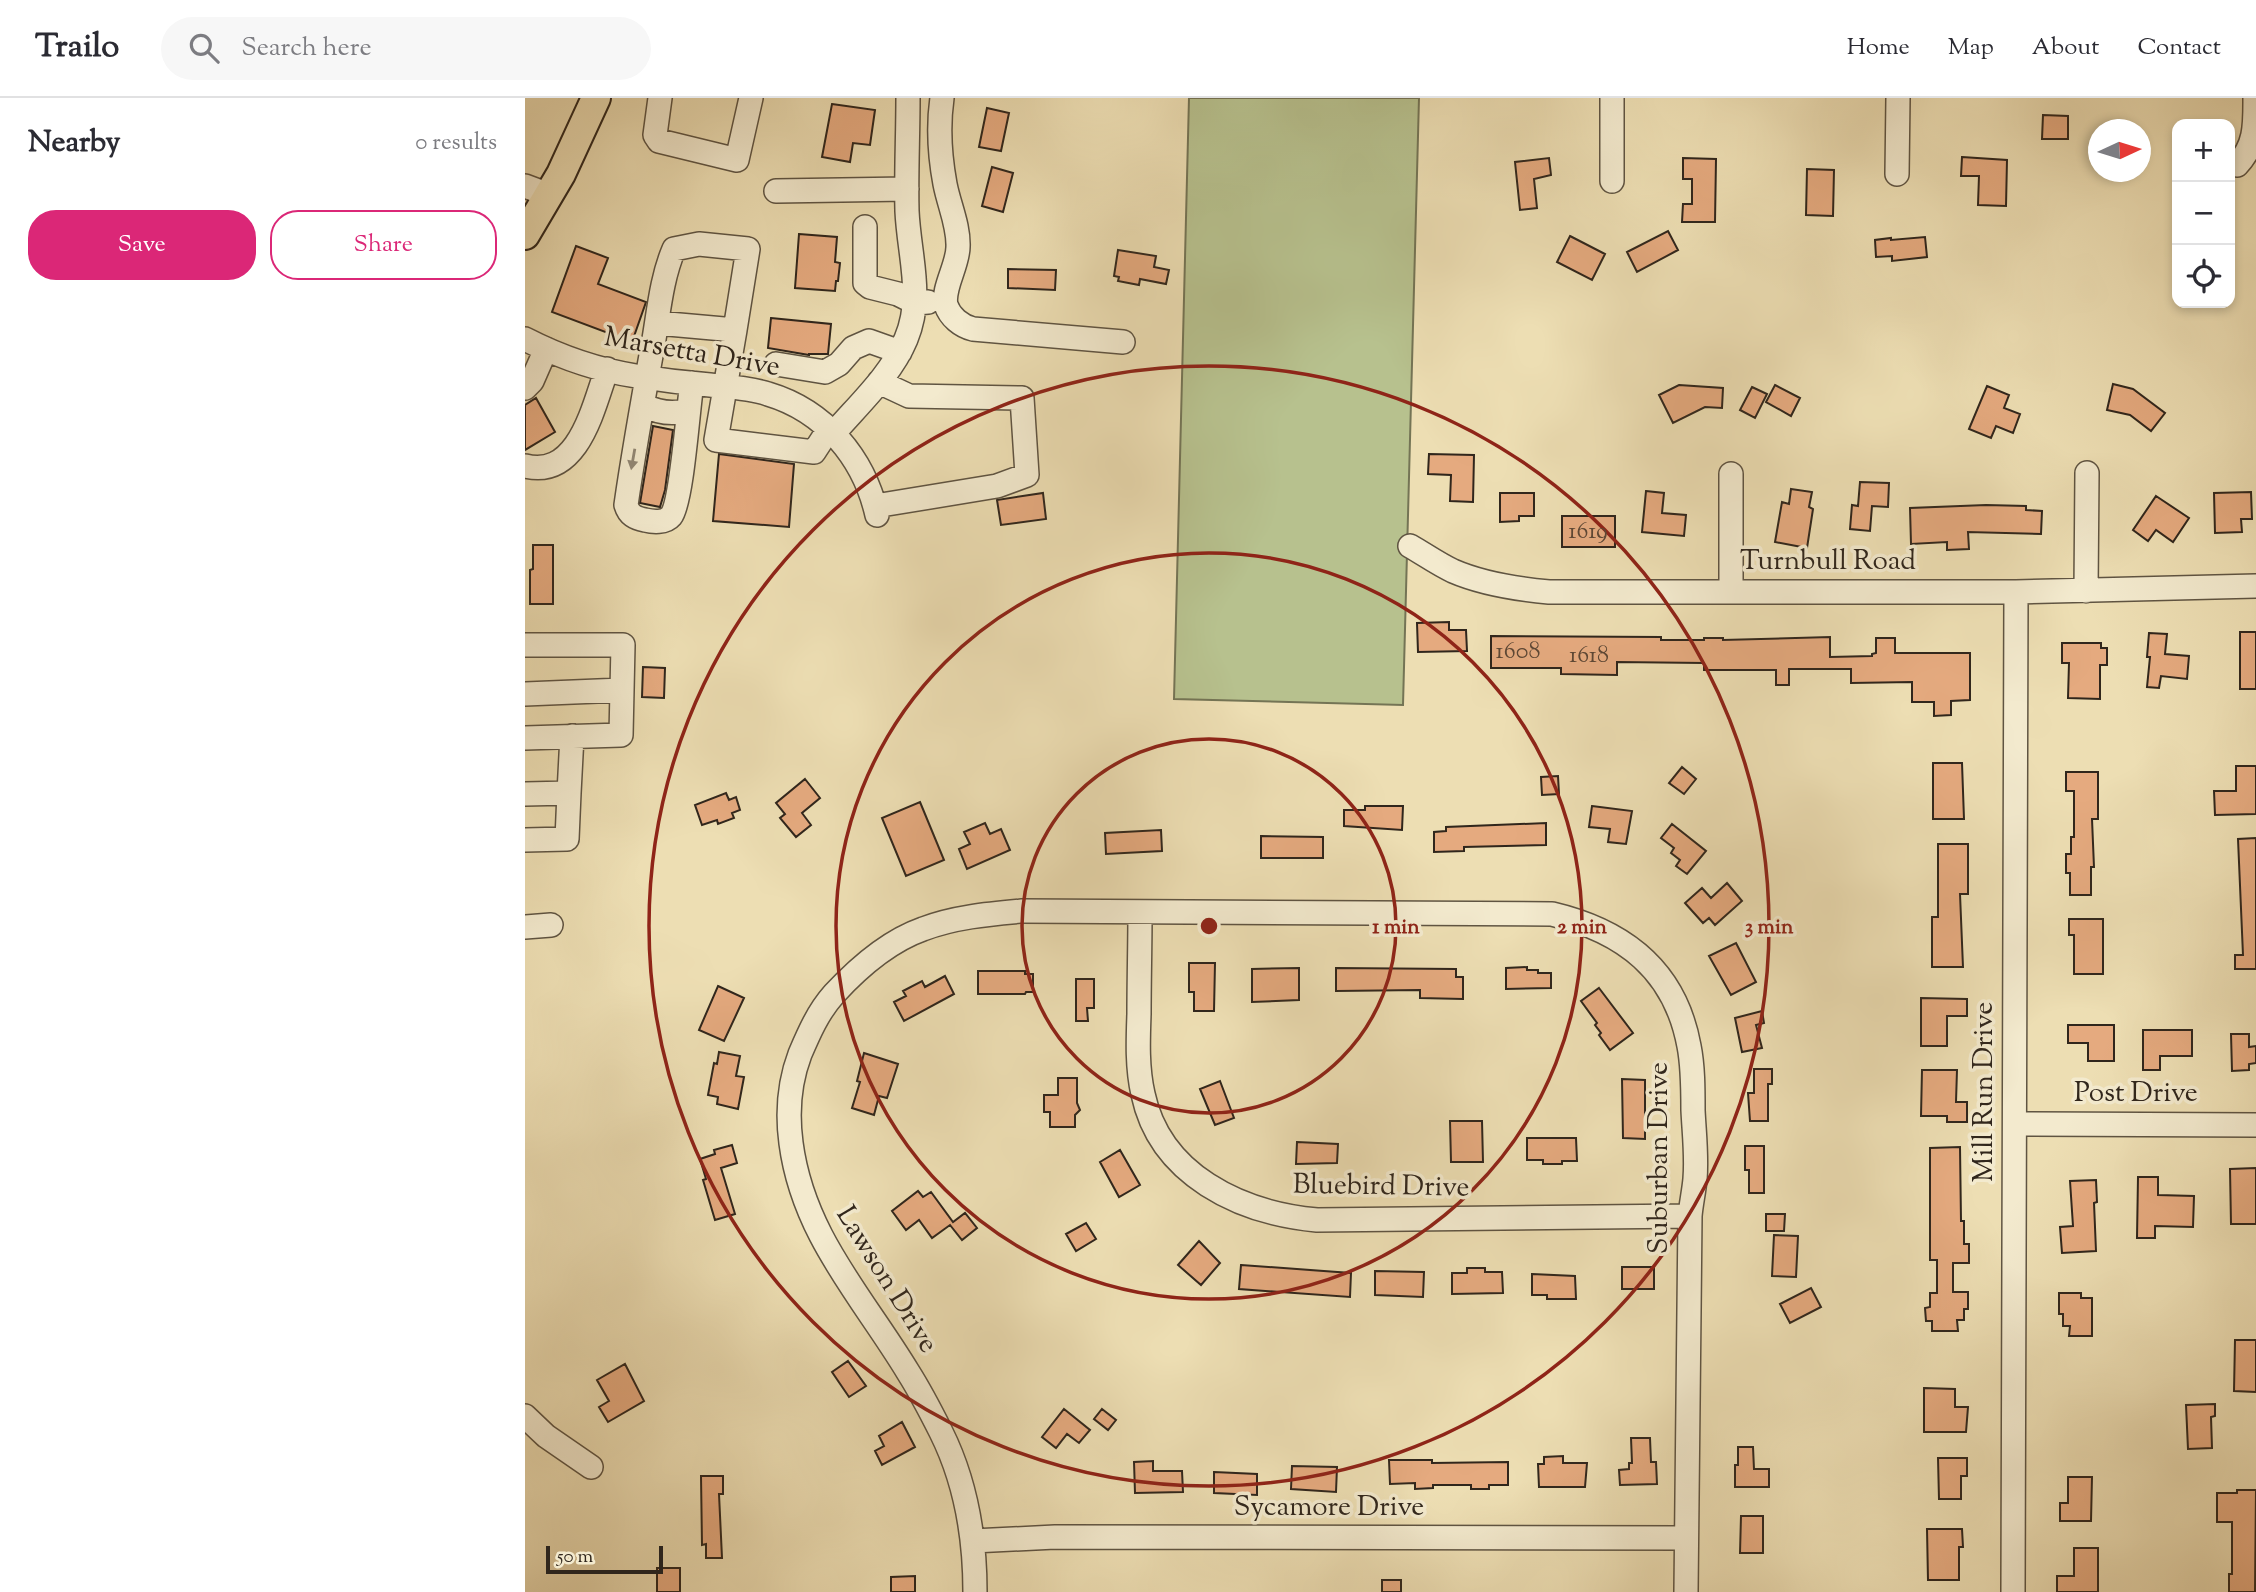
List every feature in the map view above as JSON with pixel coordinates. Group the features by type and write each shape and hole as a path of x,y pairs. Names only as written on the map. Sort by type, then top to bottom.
{"main road":[{"path":"526,230 537,191 561,174 596,98"}],"street":[{"path":"660,98 655,135 659,141 737,160 751,98"},
{"path":"692,383 679,485 671,516 659,522 635,518 626,505 667,264 674,249 699,244 748,249 716,440 814,452 879,382 909,331 916,303 907,213 908,98"},
{"path":"942,98 942,162 959,246 945,301 951,314 959,323 973,329 1123,342"},
{"path":"1612,98 1612,181"},
{"path":"1897,174 1898,98"},
{"path":"2237,165 2253,141 2255,98"},
{"path":"776,191 907,189"},
{"path":"865,228 865,283 916,303 945,301"},
{"path":"657,323 735,330"},
{"path":"776,364 825,372 839,364 853,348 869,341 899,352"},
{"path":"525,388 532,381 535,344"},
{"name":"Marsetta Drive","path":"535,344 570,359 607,369 647,377 757,391 787,401 812,415 848,449 861,469 876,510 997,486 1027,475 1023,398 909,397 879,382"},
{"path":"525,467 534,469 553,466 571,452 587,426 607,369"},
{"path":"642,405 651,410 665,412 680,413 688,410"},
{"path":"2086,591 2087,473"},
{"path":"1731,474 1731,591"},
{"name":"Turnbull Road","path":"1410,546 1465,576 1497,585 1549,592 2016,593 2256,586"},
{"name":"Mill Run Drive","path":"2013,1592 2016,593"},
{"path":"525,645 623,645 621,734 525,738"},
{"path":"525,694 622,690"},
{"path":"525,840 567,839 572,736"},
{"path":"525,794 569,793"},
{"name":"Lawson Drive","path":"975,1592 973,1541 963,1491 942,1433 908,1371 834,1261 803,1197 790,1135 790,1091 796,1066 815,1021 845,982 886,949 921,929 983,915 1022,911 1140,912"},
{"name":"Bluebird Drive","path":"1140,912 1138,1058 1149,1118 1162,1141 1182,1166 1225,1196 1273,1213 1317,1220 1690,1216"},
{"name":"Suburban Drive","path":"1140,912 1552,914 1578,920 1605,931 1648,961 1674,1000 1683,1023 1692,1067 1695,1180 1690,1216 1686,1592"},
{"path":"525,927 551,925"},
{"name":"Post Drive","path":"2015,1124 2256,1125"},
{"path":"525,1416 546,1436 590,1466"},
{"name":"Sycamore Drive","path":"973,1541 1055,1538 1686,1538"}],"green space":[{"path":"1189,98 1419,98 1403,705 1174,699"}],"building":[{"path":"832,104 875,110 870,145 853,143 850,162 822,157"},
{"path":"987,108 1009,113 1001,151 979,147"},
{"path":"2043,115 2068,116 2068,139 2042,139"},
{"path":"1962,157 2007,160 2006,206 1978,205 1979,176 1961,176"},
{"path":"1549,158 1551,175 1534,179 1537,208 1520,210 1515,162"},
{"path":"1683,158 1716,159 1715,222 1682,222 1683,204 1692,204 1692,179 1683,179"},
{"path":"992,167 1013,173 1003,212 982,206"},
{"path":"1807,169 1834,170 1833,216 1806,215"},
{"path":"1668,231 1678,250 1637,272 1627,252"},
{"path":"799,234 837,237 835,262 840,263 835,291 795,288"},
{"path":"1570,236 1605,254 1592,280 1557,262"},
{"path":"1925,237 1927,257 1892,261 1892,256 1876,257 1875,240"},
{"path":"576,246 608,258 598,284 646,302 632,342 552,312"},
{"path":"1118,250 1156,256 1154,267 1169,270 1166,284 1140,279 1139,285 1118,281 1119,277 1114,276"},
{"path":"1008,269 1056,270 1055,290 1008,288"},
{"path":"771,318 831,324 828,354 809,355 768,348"},
{"path":"2113,384 2133,389 2165,413 2151,431 2130,415 2107,410"},
{"path":"1679,385 1723,388 1722,408 1705,407 1673,423 1659,395"},
{"path":"1775,385 1800,398 1791,416 1766,402"},
{"path":"1987,386 2009,395 2004,408 2020,414 2013,433 1996,426 1991,438 1969,429"},
{"path":"1752,387 1767,394 1755,418 1740,410"},
{"path":"536,398 555,432 525,450 525,405"},
{"path":"653,426 673,430 665,490 660,507 640,503"},
{"path":"719,454 794,464 789,527 713,521"},
{"path":"1429,454 1474,455 1473,502 1450,501 1451,475 1428,474"},
{"path":"1860,482 1889,483 1888,507 1872,506 1870,531 1850,529 1852,505 1858,506"},
{"path":"1791,489 1812,492 1809,507 1813,509 1807,548 1775,542 1782,502 1789,504"},
{"path":"1646,491 1664,493 1662,513 1686,515 1684,536 1642,532"},
{"path":"2251,492 2252,519 2241,519 2242,532 2215,533 2214,493"},
{"path":"1043,493 1046,519 1001,525 997,500"},
{"path":"1500,493 1534,493 1534,516 1519,516 1519,521 1500,522"},
{"path":"2156,496 2189,518 2173,542 2156,530 2148,541 2133,530"},
{"path":"2026,506 2026,510 2042,511 2041,534 1968,532 1969,549 1947,550 1947,542 1911,544 1910,508"},
{"path":"1562,516 1615,516 1615,547 1562,547"},
{"path":"533,545 553,545 553,604 530,604"},
{"path":"1449,622 1449,630 1466,630 1467,651 1418,652 1417,623"},
{"path":"2240,632 2256,632 2256,689 2240,689"},
{"path":"2149,633 2167,634 2165,654 2189,656 2187,679 2161,676 2159,688 2147,687"},
{"path":"1491,636 1661,637 1661,640 1830,637 1830,657 1872,656 1876,653 1876,638 1895,638 1895,653 1970,653 1970,700 1951,701 1951,715 1934,716 1934,702 1912,702 1912,682 1851,683 1851,669 1789,669 1789,685 1776,685 1776,670 1704,670 1704,663 1617,662 1617,675 1561,674 1561,668 1491,668"},
{"path":"2062,643 2101,643 2101,648 2107,648 2107,665 2100,665 2100,699 2068,698 2069,663 2062,663"},
{"path":"643,667 665,668 664,698 642,697"},
{"path":"1933,763 1962,763 1964,819 1933,819"},
{"path":"2236,766 2256,766 2256,814 2215,815 2214,791 2236,791"},
{"path":"1682,767 1696,779 1684,794 1669,783"},
{"path":"2066,772 2098,772 2098,819 2092,819 2094,867 2091,867 2091,895 2070,895 2070,873 2066,873 2066,854 2071,854 2071,837 2074,837 2074,791 2066,791"},
{"path":"1558,776 1559,794 1542,795 1541,777"},
{"path":"805,779 820,798 802,813 811,825 796,837 780,818 785,814 776,803"},
{"path":"726,793 729,800 736,797 740,810 732,813 734,818 718,824 717,820 702,825 695,805"},
{"path":"920,802 944,860 906,876 882,818"},
{"path":"1365,806 1403,806 1402,830 1344,826 1344,810 1365,810"},
{"path":"1592,806 1632,811 1626,844 1608,842 1610,829 1589,827"},
{"path":"985,823 990,834 1001,829 1010,850 967,869 959,849 970,844 964,832"},
{"path":"1546,823 1546,845 1464,847 1464,851 1434,852 1434,832 1446,831 1446,827"},
{"path":"1672,824 1706,851 1687,874 1676,866 1680,860 1671,853 1674,848 1661,838"},
{"path":"1161,830 1162,851 1106,854 1105,833"},
{"path":"1261,836 1323,837 1323,858 1261,858"},
{"path":"2256,838 2256,969 2235,969 2235,955 2243,955 2238,839"},
{"path":"1938,844 1968,844 1968,894 1960,894 1963,967 1932,967 1932,917 1938,917"},
{"path":"1727,883 1742,901 1715,925 1709,918 1703,923 1685,903 1702,888 1711,898"},
{"path":"2069,919 2103,919 2103,974 2074,974 2074,935 2069,935"},
{"path":"1736,943 1756,982 1731,995 1709,956"},
{"path":"1189,963 1215,963 1214,1011 1194,1011 1194,992 1189,992"},
{"path":"1527,967 1527,970 1538,970 1538,973 1551,973 1551,988 1506,989 1506,968"},
{"path":"1299,968 1299,1000 1252,1002 1252,969"},
{"path":"1336,968 1456,969 1456,977 1463,977 1463,999 1420,998 1420,990 1336,991"},
{"path":"978,971 1025,971 1025,974 1033,974 1033,992 978,994"},
{"path":"945,976 954,994 904,1021 894,1002 906,996 903,991 922,981 925,987"},
{"path":"1076,979 1094,979 1094,1008 1087,1008 1088,1021 1076,1021"},
{"path":"718,986 744,998 724,1041 699,1030"},
{"path":"1599,988 1633,1033 1610,1050 1599,1035 1601,1033 1595,1025 1597,1023 1581,1001"},
{"path":"1921,998 1967,999 1967,1016 1947,1016 1947,1046 1921,1046"},
{"path":"1762,1011 1764,1023 1756,1025 1762,1048 1742,1052 1735,1018"},
{"path":"2068,1025 2114,1025 2114,1061 2088,1061 2088,1043 2068,1043"},
{"path":"2143,1030 2192,1030 2192,1056 2160,1056 2160,1070 2143,1070"},
{"path":"2231,1034 2249,1034 2249,1047 2256,1046 2256,1063 2249,1064 2249,1070 2232,1071"},
{"path":"719,1052 740,1056 736,1076 744,1077 738,1109 717,1104 718,1097 708,1095 714,1063 717,1064"},
{"path":"864,1053 898,1064 887,1098 879,1096 874,1115 852,1108 860,1082 857,1081"},
{"path":"1754,1069 1772,1069 1772,1084 1768,1084 1768,1121 1750,1121 1748,1093 1754,1093"},
{"path":"1922,1070 1957,1070 1956,1102 1967,1102 1967,1122 1947,1122 1947,1116 1921,1116"},
{"path":"1058,1078 1077,1078 1077,1103 1080,1110 1075,1115 1075,1127 1050,1127 1050,1112 1044,1112 1044,1095 1058,1095"},
{"path":"1622,1079 1645,1080 1645,1139 1623,1138"},
{"path":"1220,1081 1234,1118 1215,1125 1200,1089"},
{"path":"1450,1121 1482,1121 1483,1162 1451,1162"},
{"path":"1527,1138 1576,1138 1577,1161 1543,1164 1543,1160 1527,1160"},
{"path":"1297,1142 1338,1144 1337,1163 1296,1164"},
{"path":"732,1145 737,1163 721,1168 735,1214 715,1220 703,1180 706,1179 700,1159 715,1154 714,1150"},
{"path":"1745,1146 1764,1146 1764,1193 1749,1193"},
{"path":"1960,1147 1961,1221 1964,1221 1964,1244 1969,1244 1969,1263 1953,1263 1953,1292 1968,1292 1968,1309 1964,1309 1964,1320 1957,1320 1958,1331 1932,1331 1932,1321 1926,1321 1925,1308 1930,1307 1930,1293 1937,1293 1937,1260 1930,1260 1930,1148"},
{"path":"1120,1150 1140,1185 1119,1197 1100,1162"},
{"path":"2256,1168 2256,1224 2231,1224 2230,1169"},
{"path":"2138,1177 2158,1177 2158,1195 2194,1196 2193,1227 2155,1226 2155,1238 2137,1238"},
{"path":"2096,1180 2096,1251 2062,1253 2060,1227 2073,1226 2070,1181"},
{"path":"918,1191 923,1197 931,1192 953,1222 965,1213 977,1228 962,1240 950,1225 932,1238 919,1220 906,1230 892,1211"},
{"path":"1766,1214 1785,1214 1784,1231 1766,1231"},
{"path":"1086,1223 1096,1239 1076,1251 1066,1234"},
{"path":"1774,1235 1798,1236 1796,1277 1772,1276"},
{"path":"1199,1241 1220,1263 1201,1285 1178,1265"},
{"path":"1241,1265 1351,1273 1350,1297 1239,1289"},
{"path":"1622,1267 1654,1267 1654,1289 1622,1289"},
{"path":"1467,1268 1502,1272 1503,1293 1452,1294 1452,1273 1467,1273"},
{"path":"1375,1271 1424,1272 1423,1297 1375,1295"},
{"path":"1532,1274 1575,1276 1576,1299 1547,1299 1547,1295 1532,1295"},
{"path":"1811,1288 1821,1307 1790,1323 1780,1304"},
{"path":"2059,1293 2081,1293 2081,1298 2092,1298 2092,1336 2069,1336 2070,1326 2063,1326 2063,1314 2059,1314"},
{"path":"2235,1340 2256,1340 2256,1392 2234,1391"},
{"path":"848,1361 866,1386 849,1397 832,1372"},
{"path":"625,1364 644,1401 608,1422 599,1407 609,1401 597,1380"},
{"path":"1924,1388 1955,1389 1955,1407 1968,1407 1966,1432 1924,1432"},
{"path":"2215,1404 2215,1416 2211,1417 2212,1448 2188,1449 2186,1405"},
{"path":"1064,1409 1090,1430 1079,1443 1067,1434 1056,1448 1042,1437"},
{"path":"1102,1409 1116,1420 1108,1430 1094,1419"},
{"path":"902,1422 915,1447 882,1465 875,1451 884,1446 879,1436"},
{"path":"1631,1438 1650,1438 1651,1462 1656,1462 1657,1484 1620,1485 1619,1470 1629,1469 1629,1463 1632,1463"},
{"path":"1738,1447 1753,1447 1754,1469 1769,1469 1769,1487 1735,1487"},
{"path":"1563,1456 1563,1463 1587,1463 1585,1487 1539,1487 1538,1464 1544,1464 1544,1457"},
{"path":"1938,1458 1967,1458 1967,1476 1961,1476 1961,1499 1939,1499"},
{"path":"1389,1460 1432,1460 1432,1463 1508,1462 1508,1485 1471,1489 1471,1485 1433,1485 1433,1488 1415,1489 1415,1483 1390,1484"},
{"path":"1153,1461 1153,1471 1182,1471 1183,1492 1135,1493 1134,1462"},
{"path":"1292,1466 1337,1467 1336,1492 1291,1489"},
{"path":"1214,1472 1257,1474 1257,1495 1214,1493"},
{"path":"701,1476 723,1476 723,1494 719,1494 722,1558 706,1558 706,1544 702,1545"},
{"path":"2068,1477 2092,1477 2091,1521 2060,1521 2060,1503 2068,1503"},
{"path":"2237,1490 2256,1490 2255,1592 2229,1592 2229,1574 2232,1574 2232,1522 2217,1522 2217,1493 2237,1493"},
{"path":"1741,1516 1763,1516 1763,1553 1740,1553"},
{"path":"1927,1529 1962,1529 1959,1580 1928,1580"},
{"path":"2074,1548 2098,1548 2098,1592 2057,1592 2057,1576 2074,1576"},
{"path":"657,1568 680,1568 680,1592 657,1592"},
{"path":"915,1576 915,1592 891,1592 891,1577"},
{"path":"1382,1580 1401,1580 1401,1592 1382,1592"}]}
